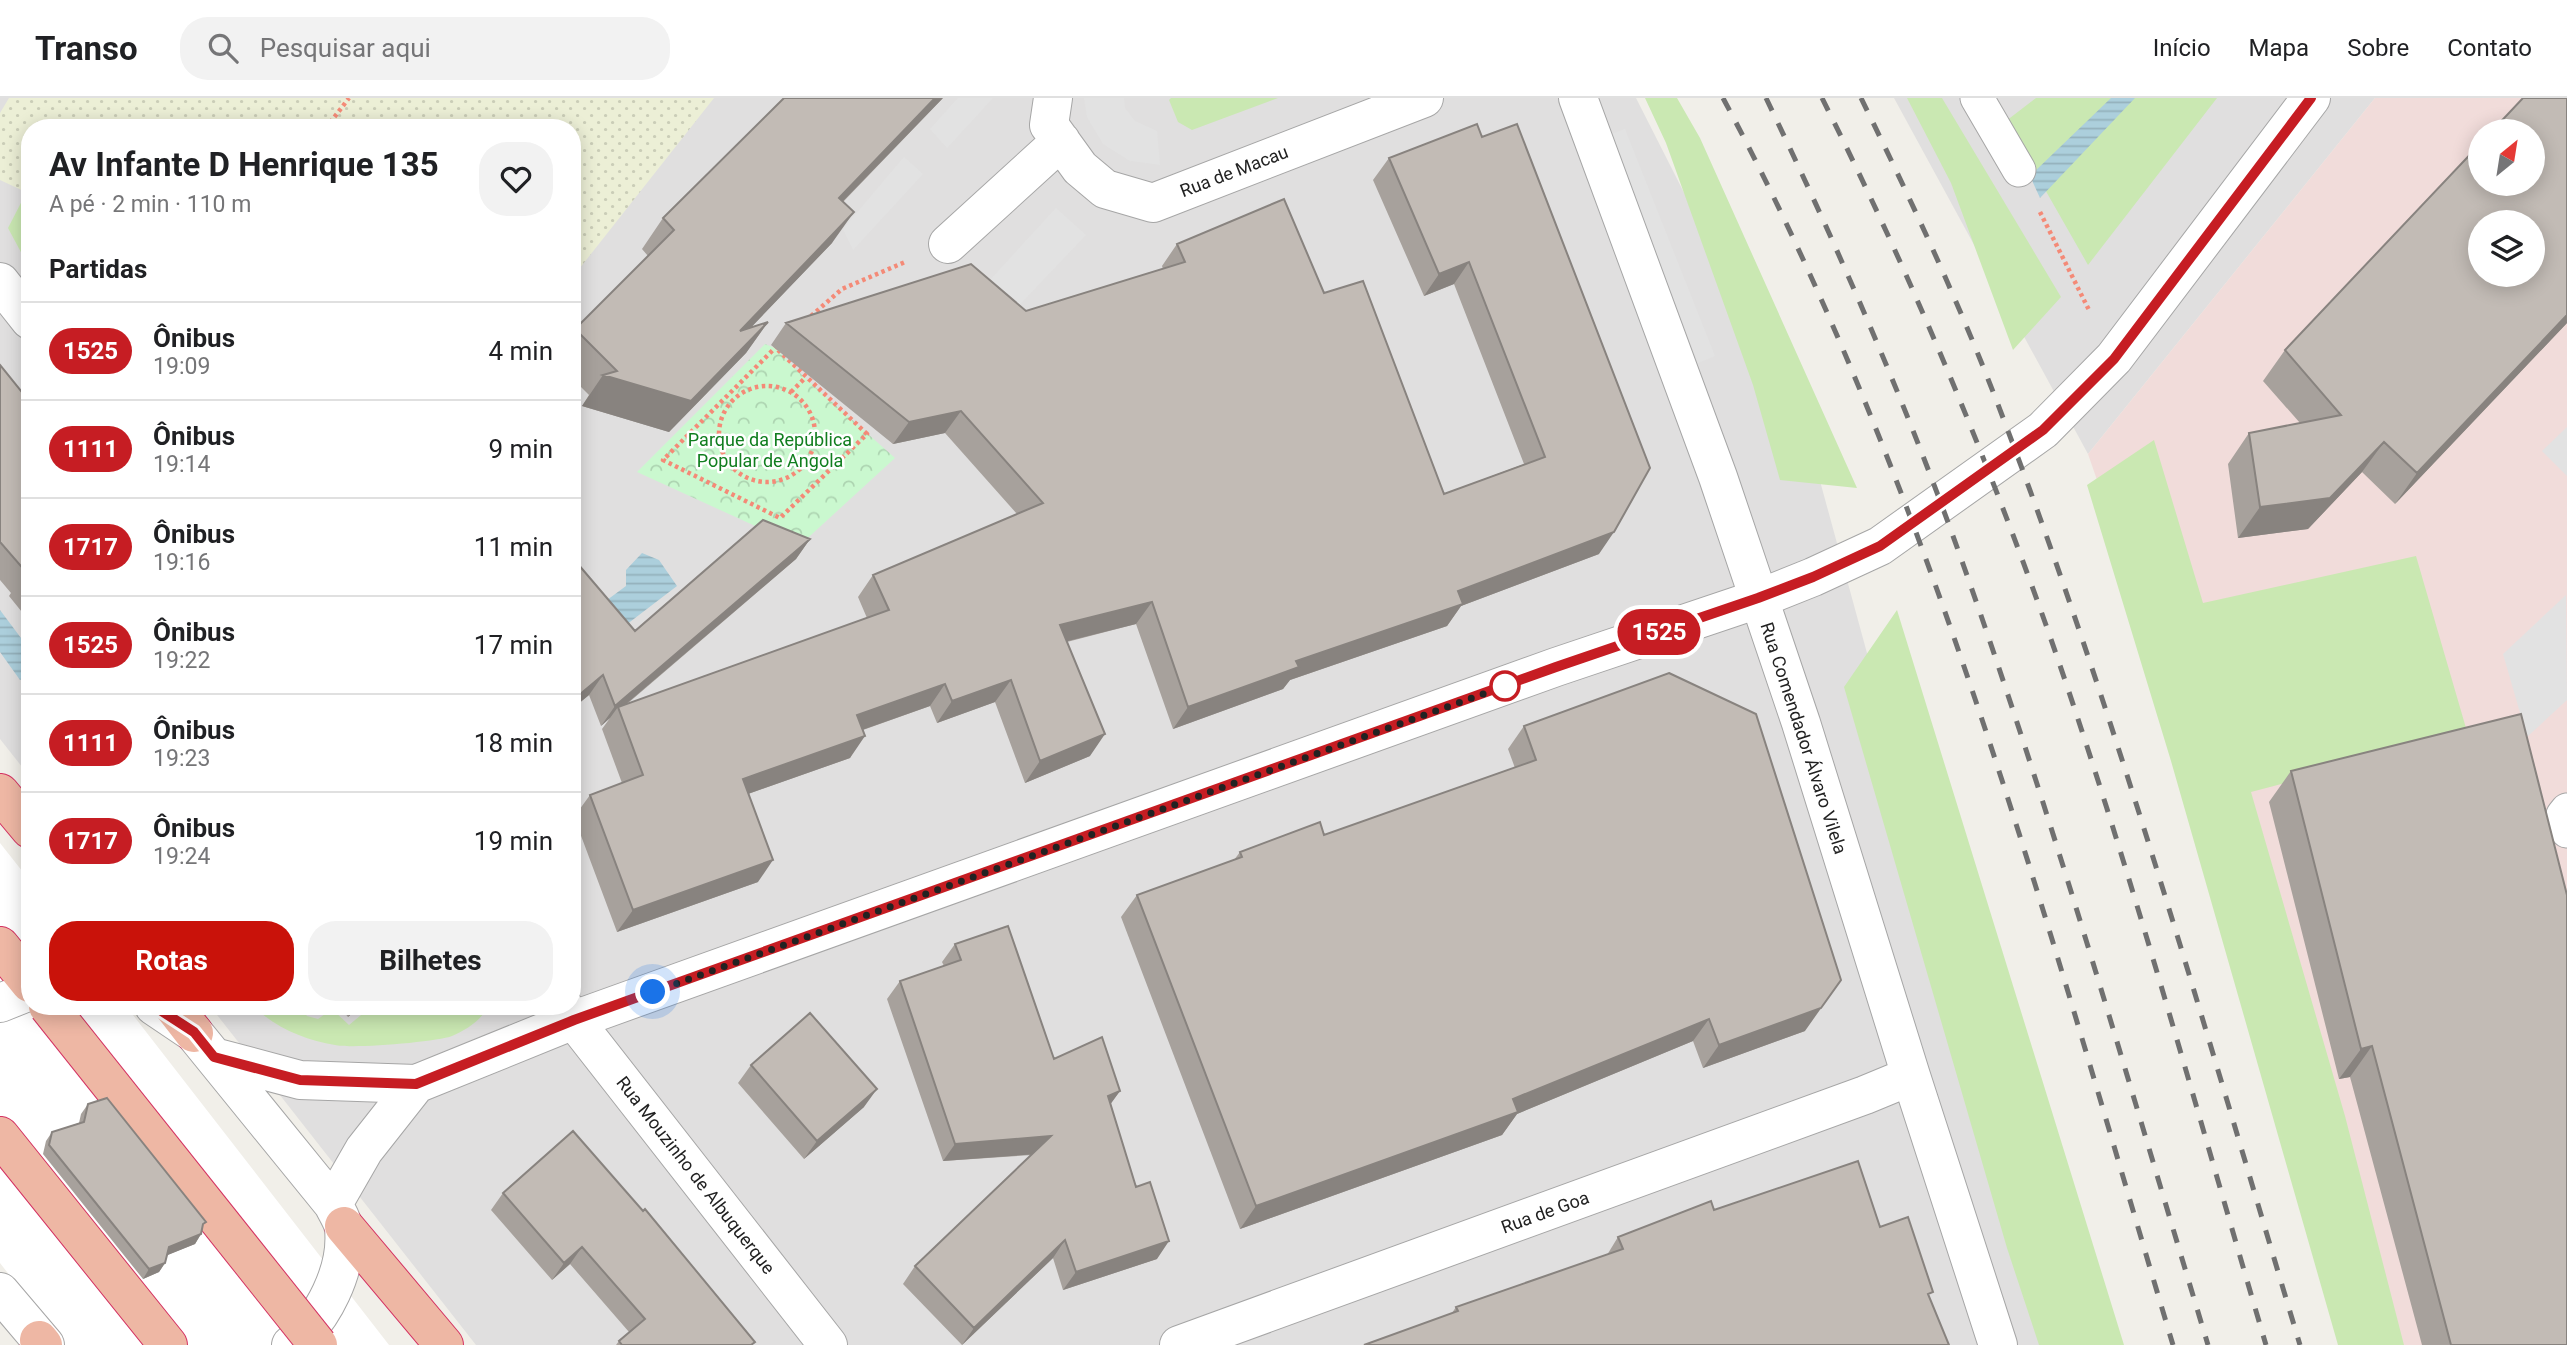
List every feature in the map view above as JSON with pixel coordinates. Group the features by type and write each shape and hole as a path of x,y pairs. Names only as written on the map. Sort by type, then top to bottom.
{"highway":[{"path":"0,946 21,972"},
{"path":"55,1015 318,1345"},
{"path":"0,1136 168,1345"},
{"path":"338,1215 444,1345"}],"street":[{"name":"Rua de Macau","path":"1053,98 1049,125 1080,168 1105,189 1153,203 1424,98"},
{"name":"Rua Comendador Álvaro Vilela","path":"1578,98 1718,477 1811,755 1998,1345"},
{"path":"581,1008 1758,598 1813,577 1880,546 2043,430 2114,359 2311,98"},
{"path":"948,244 1061,141"},
{"path":"0,282 21,309"},
{"path":"0,1003 21,995"},
{"path":"168,1015 194,1032 300,1080 416,1084"},
{"path":"291,1345 299,1339 330,1296 343,1258 338,1215 364,1150 416,1084 564,1015"},
{"name":"Rua Mouzinho de Albuquerque","path":"570,1015 828,1345"},
{"path":"194,1032 338,1215"},
{"name":"Rua de Goa","path":"1179,1345 1911,1076"},
{"path":"0,1292 42,1343"}],"lane":[{"path":"1977,98 2019,170"},
{"path":"2567,810 2563,816 2567,831"}],"path":[{"path":"333,119 349,98"},
{"path":"2019,170 2114,359"},
{"path":"804,323 842,289 948,244"},
{"path":"775,348 867,434 780,518 663,460 730,398 775,348 785,339"},
{"path":"791,392 805,378"},
{"path":"760,386 775,386 791,392 804,403 813,417 816,433 814,450 805,465 793,476 778,482 762,483 747,479 734,470 724,458 719,443 719,428 730,398 760,386"}],"shaded area":[{"path":"0,98 1636,98 1808,437 1876,686 2072,1345 476,1345 217,1015 581,1015 581,119 21,119 21,766 0,739"},
{"path":"958,98 993,98 947,148 930,129"},
{"path":"1084,98 1124,98 1125,108 1135,121 1157,131 1160,165 1130,161 1103,144 1087,117"},
{"path":"1894,98 2375,98 2088,454"},
{"path":"2375,98 2567,98 2567,1345 2366,1345 2236,880 2088,454"},
{"path":"1625,129 1715,356 1698,363 1611,134"},
{"path":"904,157 923,174 853,250 843,229"},
{"path":"1056,208 1086,235 1007,318 978,293"},
{"path":"2567,427 2567,476 2542,451"},
{"path":"2566,595 2567,700 2527,737 2503,654"}],"green space":[{"path":"9,98 714,98 581,267 581,119 21,119 21,190 0,180 0,113"},
{"path":"1278,98 1192,130 1178,122 1169,100"},
{"path":"1645,98 1677,98 1700,138 1857,488 1780,480 1753,385 1666,143"},
{"path":"1907,98 1942,98 2061,297 2013,350 1951,183"},
{"path":"2036,98 2217,98 2088,265 2006,121"},
{"path":"21,203 21,252 8,228"},
{"name":"Parque da República Popular de Angola","path":"765,344 775,348 895,458 799,546 637,472"},
{"path":"2154,440 2203,603 2416,556 2468,735 2251,792 2345,1116 2404,1345 2338,1345 2171,761 2087,485"},
{"path":"1897,610 2124,1345 2039,1345 2007,1248 1844,687"},
{"path":"263,1015 306,1015 318,1019 324,1015 338,1015 349,1025 361,1015 483,1015 463,1031 452,1036 413,1043 358,1046 313,1040"}],"water":[{"path":"2111,98 2135,98 2040,198 2030,176"},
{"path":"642,553 659,560 677,586 622,628 603,603 626,586 626,570"},
{"path":"0,610 21,638 21,679 0,652"}],"pier":[{"path":"0,843 21,870 21,1015 133,1015 389,1345 64,1345 0,1263"}],"building":[{"path":"784,98 935,98 839,198 854,212 740,331 768,322 691,401 603,375 617,371 581,335 581,323 674,230 663,218"},
{"path":"2523,98 2567,98 2567,315 2417,473 2384,442 2330,498 2260,507 2249,433 2341,415 2285,350 2468,157 2468,196 2545,196 2545,119 2503,119"},
{"path":"1477,124 1482,137 1517,124 1650,468 1614,532 1458,591 1463,604 1296,661 1299,667 1188,707 1152,602 1060,625 1105,734 1040,761 1011,680 952,701 945,684 857,715 865,736 743,779 773,860 633,910 590,795 643,775 618,707 889,610 873,575 1043,503 961,411 909,422 786,323 971,264 1026,311 1185,262 1177,244 1284,199 1324,293 1363,281 1444,494 1545,457 1469,262 1439,274 1389,158"},
{"path":"0,365 21,391 21,566 0,542"},
{"path":"763,520 810,539 615,706 603,675 581,693 581,568 635,631"},
{"path":"1669,673 1756,714 1841,980 1821,1008 1719,1045 1709,1019 1513,1099 1518,1112 1256,1206 1137,895 1242,857 1240,852 1320,822 1324,835 1536,760 1524,726"},
{"path":"2521,714 2567,895 2567,1345 2451,1345 2372,1046 2361,1049 2291,771"},
{"path":"1008,926 1054,1059 1102,1037 1120,1091 1108,1096 1136,1187 1150,1182 1169,1241 1076,1272 1065,1240 974,1328 915,1266 1051,1136 955,1144 900,981 961,960 955,944"},
{"path":"810,1013 877,1089 817,1141 751,1065"},
{"path":"107,1098 206,1222 201,1234 169,1247 165,1263 149,1269 49,1145 52,1132 84,1122 88,1104"},
{"path":"573,1131 643,1211 645,1209 755,1342 751,1345 622,1345 619,1341 645,1319 582,1247 564,1263 503,1193"},
{"path":"1858,1161 1880,1227 1908,1217 1933,1292 1928,1294 1949,1345 1364,1345 1458,1311 1456,1307 1623,1249 1618,1237 1711,1201 1714,1210"}],"railway":[{"path":"1723,98 1797,246 1863,398 1924,553 2030,868 2173,1345"},
{"path":"1766,98 1871,328 1919,445 1963,564 2060,855 2208,1345"},
{"path":"1822,98 1914,292 1970,424 2046,625 2133,894 2266,1345"},
{"path":"1861,98 1966,325 2040,518 2120,752 2300,1345"}],"bus line":[{"name":"1525","path":"170,1015 194,1032 214,1057 300,1080 416,1084 574,1020 1813,577 1880,546 2043,430 2114,359 2311,98"}],"route":[{"path":"653,992 1508,685 1505,686"}]}
